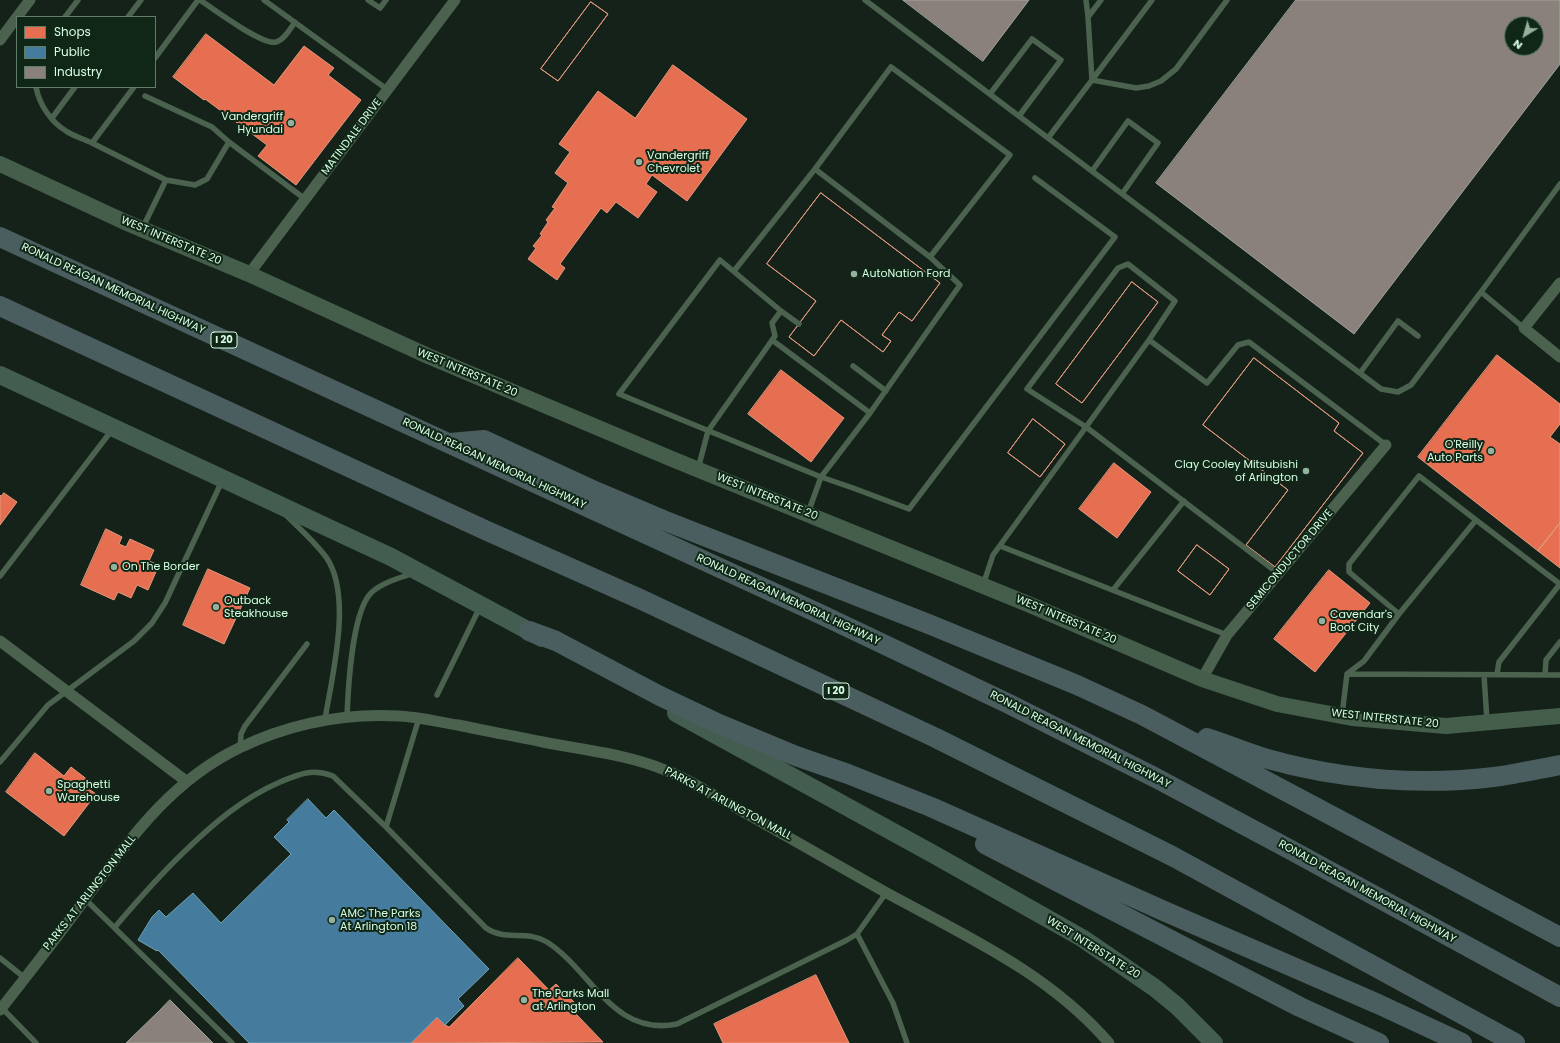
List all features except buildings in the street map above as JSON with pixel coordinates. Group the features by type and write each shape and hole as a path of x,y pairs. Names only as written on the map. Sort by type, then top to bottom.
{"highway":[{"name":"RONALD REAGAN MEMORIAL HIGHWAY","path":"0,237 820,614 1009,704 1156,778 1275,841 1560,997"},
{"name":"I 20","path":"0,306 478,527 647,603 943,741 1172,856 1515,1043"},
{"path":"448,443 484,440 597,492 663,520 931,625 1077,685 1142,715 1560,937"},
{"path":"529,631 556,641 660,696 719,724 796,756 848,774 931,807 1164,911 1378,1004 1462,1043"},
{"path":"1142,715 1263,758 1318,771 1381,780 1458,780 1495,777 1560,765"},
{"path":"796,756 850,783 921,812 984,843 1300,1007 1379,1043"}],"main road":[{"name":"WEST INTERSTATE 20","path":"0,164 142,229 249,274 428,356 807,514 983,585 1202,679 1277,704 1342,716 1446,726 1560,716"},
{"name":"WEST INTERSTATE 20","path":"0,375 420,571 1082,938 1155,988 1177,1006 1214,1043"}],"street":[{"path":"18,16 29,0"},
{"name":"MATINDALE DRIVE","path":"249,274 455,0"},
{"path":"0,40 16,18"},
{"path":"1560,283 1524,328 1560,357"},
{"name":"SEMICONDUCTOR DRIVE","path":"1202,679 1227,635 1386,445"},
{"path":"0,641 186,781"},
{"name":"PARKS AT ARLINGTON MALL","path":"1,1009 132,837 160,804 186,781 218,759 240,748 275,732 298,725 325,719 347,717 401,716 419,718 631,758 667,770 886,892 938,919 1017,965 1074,1008 1109,1043"}],"lane":[{"path":"66,16 78,0"},
{"path":"129,16 141,0"},
{"path":"156,57 199,0 266,42 275,43 281,39 295,22"},
{"path":"264,0 388,90"},
{"path":"368,0 380,8 386,0"},
{"path":"865,0 1381,389 1398,392 1411,385 1560,184"},
{"path":"1086,0 1092,80"},
{"path":"1088,17 1101,0"},
{"path":"1048,138 1152,0"},
{"path":"1092,80 1136,88 1149,86 1161,81 1176,69 1227,0"},
{"path":"990,94 1032,39 1061,60 1019,116"},
{"path":"734,271 815,169 891,67 1010,155 930,257"},
{"path":"36,88 40,103 52,118 66,131 166,180 195,185 207,179 229,142"},
{"path":"52,118 74,88"},
{"path":"92,143 133,88"},
{"path":"145,96 212,127 229,142 305,199"},
{"path":"1092,171 1128,121 1158,143 1122,194"},
{"path":"807,514 821,477 886,391 960,285 930,257 815,169"},
{"path":"799,324 781,311 720,260 619,394 821,477 909,510 1114,237 1035,178"},
{"path":"142,229 166,180"},
{"path":"983,585 993,555 1000,546 1086,427 1149,340 1175,301 1128,264 1118,268 1026,389 1086,427 1279,574"},
{"path":"1481,292 1524,328"},
{"path":"698,469 708,431 775,336 772,323 781,311"},
{"path":"1360,373 1398,321 1418,336"},
{"path":"772,340 870,413"},
{"path":"1149,340 1207,384 1238,345 1249,342 1386,445"},
{"path":"853,366 886,391"},
{"path":"0,576 114,428"},
{"path":"1399,614 1349,572 1349,564 1419,476 1560,584 1500,662 1497,674"},
{"path":"0,762 48,705 134,641 152,623 165,603 223,479"},
{"path":"271,501 327,558 337,579 340,603 338,637 325,719"},
{"path":"1113,590 1184,501"},
{"path":"1342,716 1347,674 1364,661 1399,614 1476,520"},
{"path":"1000,546 1227,635"},
{"path":"347,717 349,678 362,604 370,593 379,587 420,571"},
{"path":"437,695 481,605"},
{"path":"1545,675 1546,660 1560,642"},
{"path":"240,748 241,734 245,726 307,644"},
{"path":"1347,674 1560,674"},
{"path":"1484,674 1487,723"},
{"path":"386,827 419,718"},
{"path":"115,927 168,868 224,815 256,793 294,776 313,771 323,772 333,776 486,928 494,934 504,936 531,935 546,942 571,963 613,1006 634,1021 648,1025 663,1026 677,1024 847,940 857,934 886,892"},
{"path":"85,899 232,1043"},
{"path":"857,934 893,1003 907,1043"},
{"path":"0,958 25,978"},
{"path":"1,1009 36,1043"}],"place":[{"name":"Vandergriff Hyundai","path":"291,123"},
{"name":"Vandergriff Chevrolet","path":"639,162"},
{"name":"AutoNation Ford","path":"854,274"},
{"name":"O'Reilly Auto Parts","path":"1491,451"},
{"name":"Clay Cooley Mitsubishi of Arlington","path":"1306,471"},
{"name":"On The Border","path":"114,567"},
{"name":"Outback Steakhouse","path":"216,607"},
{"name":"Cavendar's Boot City","path":"1322,621"},
{"name":"Spaghetti Warehouse","path":"49,791"},
{"name":"AMC The Parks At Arlington 18","path":"332,920"},
{"name":"The Parks Mall at Arlington","path":"524,1000"}]}
